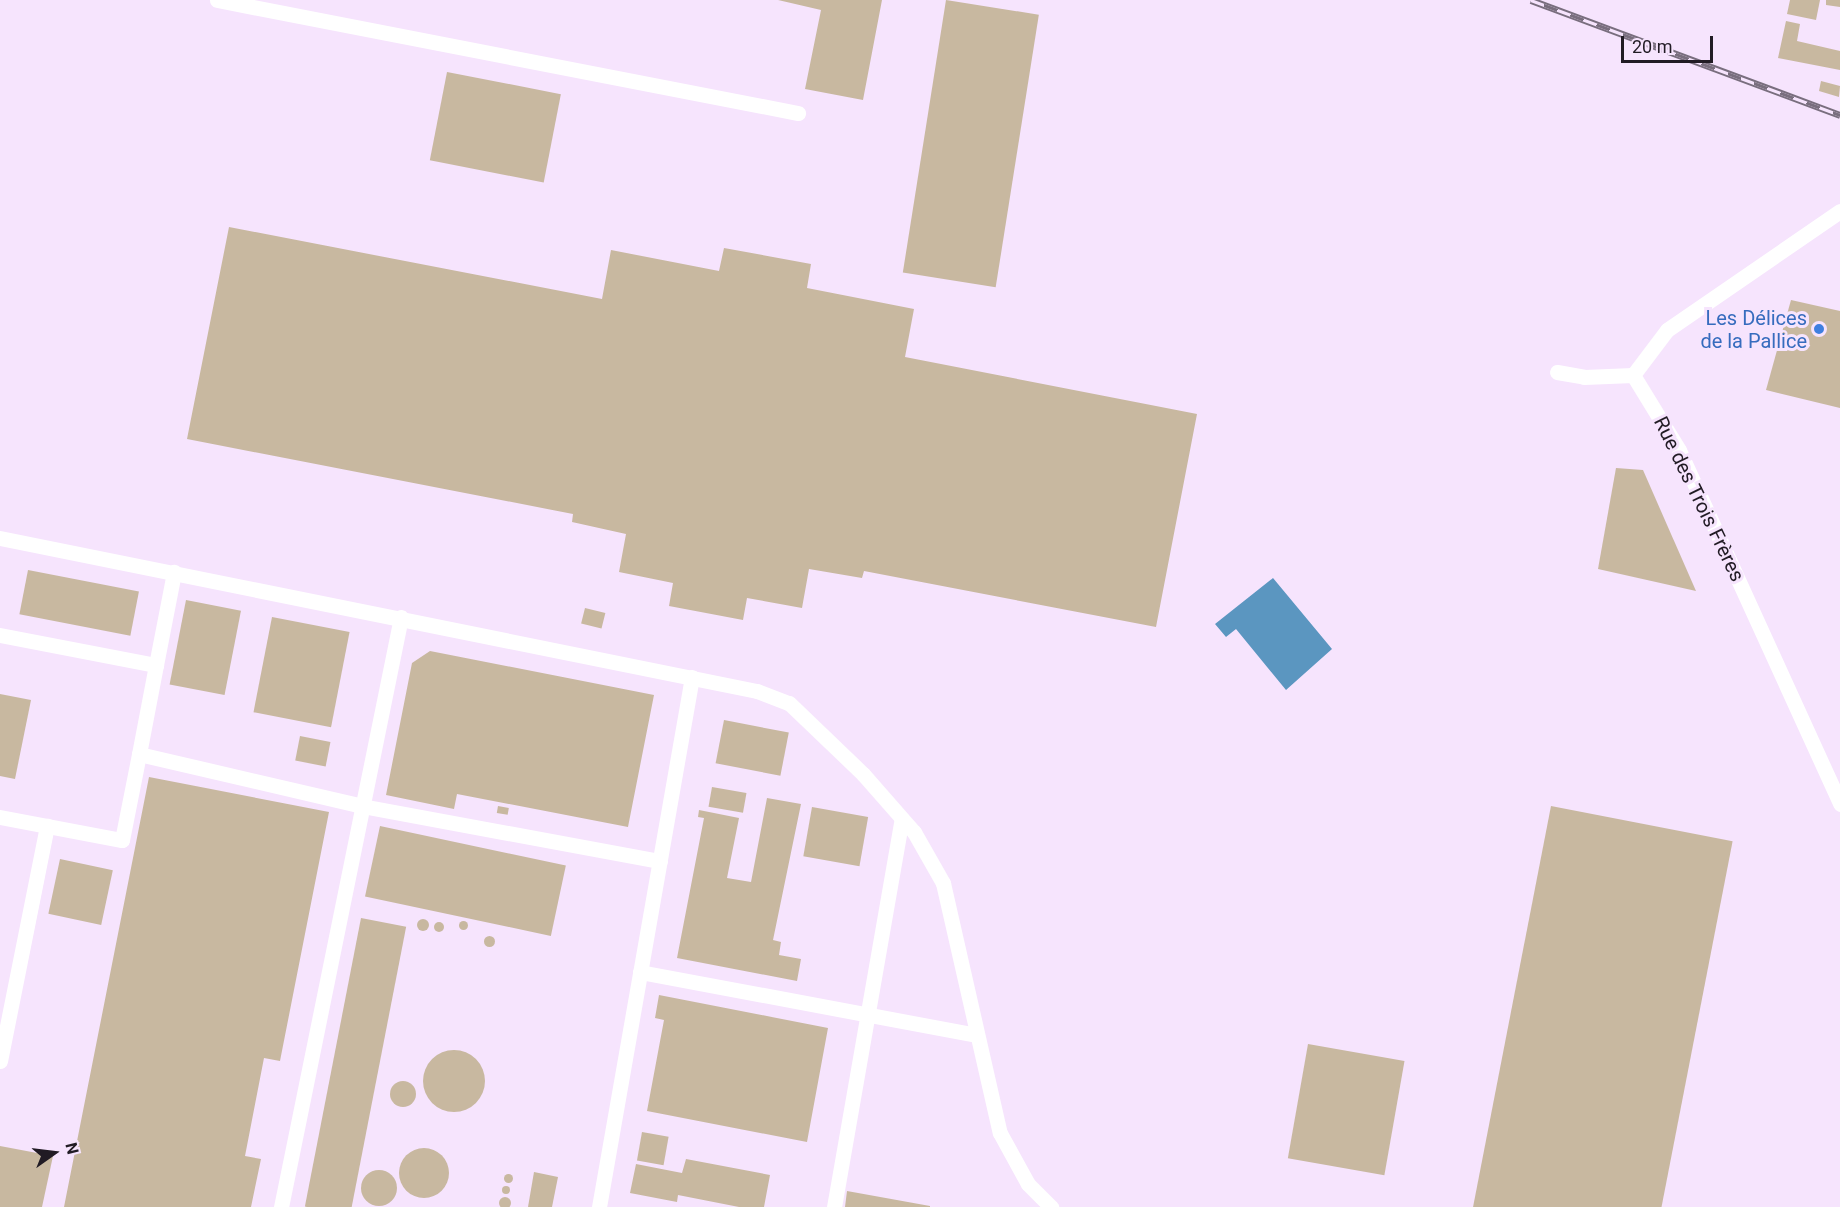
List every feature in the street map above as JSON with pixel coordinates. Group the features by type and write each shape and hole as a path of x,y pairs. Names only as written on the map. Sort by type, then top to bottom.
{"lane":[{"path":"216,0 798,113"},
{"path":"1557,372 1584,377 1633,375 1667,330 1840,211"},
{"name":"Rue des Trois Frères","path":"1633,375 1678,450 1840,804"},
{"path":"0,538 692,677 757,691 789,703 863,774 902,819 943,883 1000,1133 1028,1184 1051,1207"},
{"path":"0,817 122,840 174,572"},
{"path":"281,1207 401,617"},
{"path":"0,635 156,665"},
{"path":"599,1207 692,677"},
{"path":"139,754 362,806 660,861"},
{"path":"834,1207 902,819"},
{"path":"0,1061 47,826"},
{"path":"640,972 976,1035"}],"water":[{"path":"1273,578 1332,649 1286,690 1236,629 1226,637 1215,624"}],"building":[{"path":"778,0 882,0 863,100 805,89 821,10"},
{"path":"946,0 1039,15 996,287 903,273"},
{"path":"1790,0 1820,0 1816,20 1787,14"},
{"path":"1826,0 1840,0 1840,7 1826,5"},
{"path":"1786,21 1800,24 1797,41 1840,51 1840,70 1778,58"},
{"path":"447,72 561,94 544,182 430,160"},
{"path":"1821,81 1840,86 1839,97 1819,91"},
{"path":"229,227 602,299 611,250 719,271 724,248 811,264 807,288 914,309 905,357 1197,414 1156,627 864,571 862,578 809,569 802,608 747,598 743,620 669,606 673,583 619,572 626,534 572,522 573,514 187,439"},
{"path":"1791,300 1840,311 1840,408 1766,390"},
{"path":"1616,468 1643,470 1696,591 1598,569"},
{"path":"28,570 139,592 130,636 19,614"},
{"path":"186,600 241,611 225,695 170,684"},
{"path":"585,608 605,613 602,629 581,624"},
{"path":"272,617 350,632 331,727 253,712"},
{"path":"430,651 654,695 628,827 457,794 454,809 386,795 412,663"},
{"path":"0,694 31,700 15,779 0,776"},
{"path":"724,720 789,733 780,776 716,763"},
{"path":"300,736 330,742 326,766 295,761"},
{"path":"149,777 329,812 280,1061 264,1058 245,1156 261,1159 251,1207 64,1207"},
{"path":"712,787 746,793 743,813 709,807"},
{"path":"767,798 801,804 773,940 781,942 779,955 801,959 797,981 677,958 704,818 698,817 699,810 739,818 727,878 751,882"},
{"path":"498,806 509,808 508,815 497,813"},
{"path":"1551,806 1733,841 1662,1207 1473,1207"},
{"path":"812,807 868,817 859,866 803,856"},
{"path":"380,826 566,866 551,936 365,896"},
{"path":"60,859 113,870 101,925 48,914"},
{"path":"361,918 406,927 352,1207 305,1207"},
{"path":"423,919 429,925 423,931 417,925"},
{"path":"463,920 468,925 463,930 458,925"},
{"path":"439,922 443,923 443,931 439,932 435,931 434,927 435,923"},
{"path":"489,936 493,937 493,945 489,946 485,945 484,941 485,937"},
{"path":"659,995 828,1028 807,1142 647,1111 664,1020 655,1018"},
{"path":"1308,1044 1405,1061 1384,1175 1288,1158"},
{"path":"454,1050 471,1055 476,1059 480,1064 485,1081 480,1098 476,1103 471,1107 454,1112 437,1107 432,1103 428,1098 423,1081 428,1064 432,1059 437,1055"},
{"path":"403,1081 412,1085 416,1094 412,1103 403,1107 394,1103 390,1094 394,1085"},
{"path":"642,1132 669,1137 664,1165 637,1161"},
{"path":"0,1146 53,1156 42,1207 0,1207"},
{"path":"419,1148 429,1148 442,1155 449,1168 449,1178 442,1191 429,1198 419,1198 410,1194 403,1187 399,1178 399,1168 403,1159 410,1152"},
{"path":"686,1159 770,1175 764,1207 739,1207 678,1195 677,1202 630,1193 636,1164 682,1173"},
{"path":"379,1170 391,1176 397,1188 391,1200 379,1206 367,1200 361,1188 367,1176"},
{"path":"534,1172 558,1177 552,1207 528,1207"},
{"path":"508,1174 512,1178 508,1182 504,1178"},
{"path":"506,1186 510,1190 506,1194 502,1190"},
{"path":"847,1191 930,1206 930,1207 845,1207"},
{"path":"505,1197 511,1203 505,1209 499,1203"}],"railway":[{"path":"1531,0 1840,115"}],"place":[{"name":"Les Délices de la Pallice","path":"1819,329"}]}
